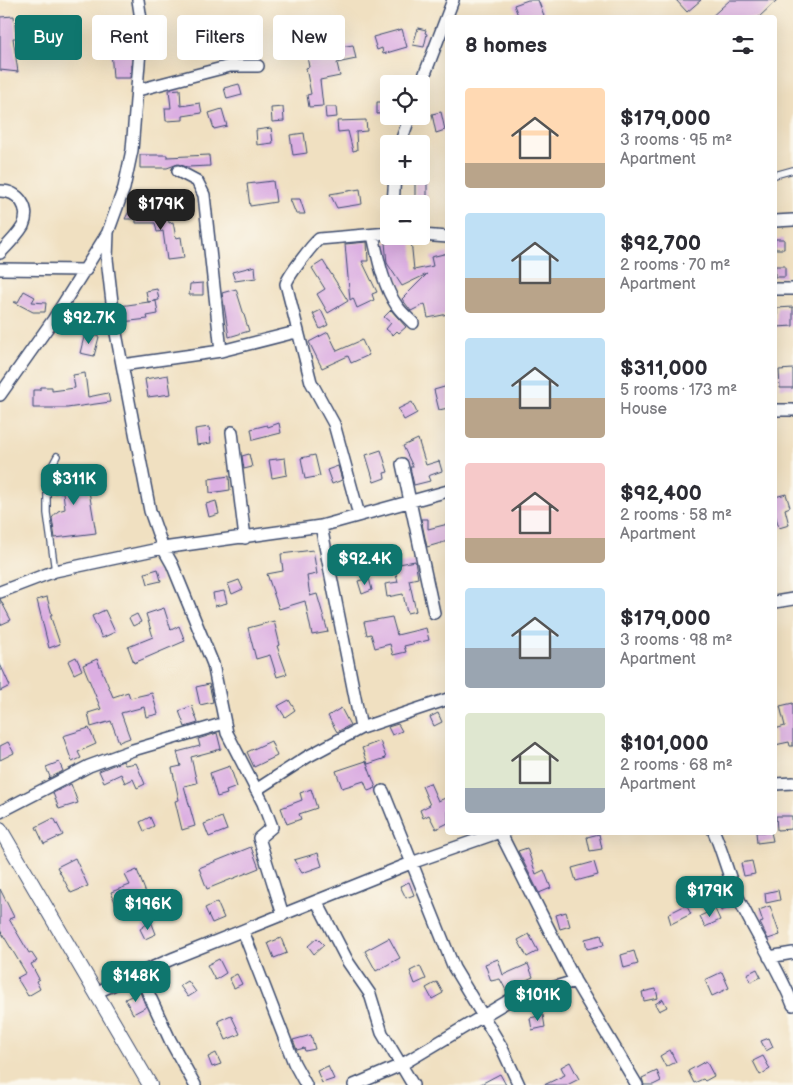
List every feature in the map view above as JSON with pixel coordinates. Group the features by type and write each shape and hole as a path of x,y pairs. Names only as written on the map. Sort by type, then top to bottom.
{"street":[{"path":"0,395 86,270 108,232 124,188 132,150 138,90 142,26 138,0"},
{"path":"448,15 454,0"},
{"path":"425,75 445,23"},
{"path":"138,90 230,66 258,66"},
{"path":"178,170 197,182 204,195 221,351"},
{"path":"0,191 10,192 19,196 24,209 25,220 18,232 0,253"},
{"path":"777,221 793,220"},
{"path":"108,232 108,276 122,365 150,510 163,548 172,564 213,664 227,733 256,790 272,827 259,838 283,915"},
{"path":"373,235 378,259 390,293 397,306 413,323"},
{"path":"360,515 334,424 310,382 296,332 286,284 288,277 305,259 310,246 319,239 380,235"},
{"path":"430,236 445,237"},
{"path":"0,269 86,270"},
{"path":"777,289 793,289"},
{"path":"122,365 221,351 296,332"},
{"path":"777,410 793,410"},
{"path":"232,432 245,538"},
{"path":"402,464 434,613"},
{"path":"0,592 55,570 163,548 321,526 445,492"},
{"path":"321,526 361,728"},
{"path":"777,602 793,598"},
{"path":"256,790 307,757 361,728 445,700"},
{"path":"0,812 89,766 133,750 225,723"},
{"path":"777,784 793,783"},
{"path":"383,791 454,968 501,1046 519,1085"},
{"path":"0,829 97,992 149,1084"},
{"path":"97,992 139,973 411,863 491,835"},
{"path":"502,835 575,982 637,1085"},
{"path":"715,835 736,894 769,957 783,979 793,1005"},
{"path":"317,902 348,962 370,994 382,1034 413,1085"},
{"path":"243,932 294,1063 306,1085"},
{"path":"769,957 793,953"},
{"path":"139,973 170,1040 195,1085"},
{"path":"354,1085 401,1065 483,1017 508,1000 575,982"}],"lane":[{"path":"777,174 793,170"},
{"path":"55,570 47,513 47,474 56,456"}],"building":[{"path":"528,0 538,0 544,15 518,15 514,5"},
{"path":"676,0 701,0 687,12"},
{"path":"730,0 777,0 761,15 713,15"},
{"path":"14,16 15,38 13,38 18,72 0,70 0,17"},
{"path":"418,28 426,30 424,47 413,45"},
{"path":"402,29 407,47 383,54 382,48 377,50 373,37"},
{"path":"353,45 356,59 337,63 340,76 320,80 323,106 309,107 307,95 311,94 306,68 309,67 308,60 345,60 345,46"},
{"path":"112,60 132,60 130,78 113,78"},
{"path":"239,84 242,95 227,99 224,88"},
{"path":"180,89 181,106 200,103 202,113 183,116 183,120 166,121 165,108 171,108 169,90"},
{"path":"377,102 380,102 380,114 377,114"},
{"path":"283,107 284,121 272,122 271,108"},
{"path":"325,107 336,107 337,117 326,118"},
{"path":"222,109 227,126 214,129 209,113"},
{"path":"441,112 445,130 436,133 432,114"},
{"path":"366,120 367,131 356,132 357,150 353,151 348,131 338,132 337,121"},
{"path":"271,128 273,143 257,145 256,130"},
{"path":"304,133 307,153 293,155 290,135"},
{"path":"140,155 167,155 167,157 209,155 210,166 187,167 178,164 167,168 140,168"},
{"path":"273,181 276,202 250,206 247,184"},
{"path":"415,185 427,185 427,195 415,195"},
{"path":"360,189 362,204 337,208 330,194"},
{"path":"290,199 300,199 305,214 296,214"},
{"path":"151,210 151,213 167,210 169,223 173,222 176,238 181,237 184,258 167,260 163,231 157,232 155,223 136,223 136,219 125,219 129,211"},
{"path":"777,239 784,239 784,249 777,249"},
{"path":"367,242 368,261 362,261 377,292 372,294 374,300 357,308 353,298 350,300 345,244"},
{"path":"385,245 412,245 414,270 433,266 431,257 445,254 445,315 428,318 425,304 411,311 402,299 427,274 402,286 387,263"},
{"path":"323,261 348,301 328,313 317,294 325,289 312,268"},
{"path":"255,266 256,278 235,281 232,272"},
{"path":"777,266 785,266 785,277 777,277"},
{"path":"203,283 203,295 189,295 190,284"},
{"path":"157,289 159,300 148,302 146,291"},
{"path":"236,289 249,331 229,337 222,293"},
{"path":"24,291 35,297 32,302 46,303 45,312 33,312 14,302 18,302"},
{"path":"156,301 158,314 147,316 148,319 122,322 120,306"},
{"path":"793,307 793,326 777,327 777,308"},
{"path":"321,310 328,325 320,329 313,314"},
{"path":"391,310 406,327 393,335 386,329 391,323 384,317"},
{"path":"328,332 337,351 362,340 369,355 351,363 348,356 322,368 309,342"},
{"path":"85,333 99,337 94,356 80,353"},
{"path":"793,369 793,388 780,388 779,370"},
{"path":"85,373 88,397 108,393 110,402 67,408 33,408 33,390 40,390 40,387 52,387 52,391 75,388 73,375"},
{"path":"168,375 171,394 148,397 145,379"},
{"path":"445,387 445,409 439,410 434,390"},
{"path":"412,402 417,413 404,420 398,409"},
{"path":"279,423 281,433 253,440 251,429 267,425 268,427"},
{"path":"209,427 211,443 197,445 195,429"},
{"path":"418,439 426,465 439,461 442,471 428,476 430,481 414,485 410,467 413,467 403,446"},
{"path":"381,450 388,472 384,473 385,478 374,482 366,455"},
{"path":"249,454 252,467 244,469 242,456"},
{"path":"315,455 320,476 305,479 301,458"},
{"path":"285,458 287,475 272,478 269,460"},
{"path":"338,466 342,480 332,484 327,470"},
{"path":"73,472 86,473 96,533 55,538 52,518 58,511 65,509 63,492 55,493 52,476"},
{"path":"229,476 230,490 210,493 209,479"},
{"path":"786,494 790,507 785,509 789,525 779,528 777,521 777,496"},
{"path":"216,501 219,514 209,517 206,504"},
{"path":"421,519 428,519 428,529 445,525 445,542 427,547"},
{"path":"313,550 317,574 307,576 310,596 317,594 328,632 312,635 305,601 279,609 267,574 283,571 281,554"},
{"path":"415,561 418,578 409,580 416,611 407,613 403,594 387,597 385,584 398,582 394,565"},
{"path":"158,569 161,581 148,584 145,573"},
{"path":"369,578 372,590 362,594 358,581"},
{"path":"239,580 243,589 232,594 228,584"},
{"path":"224,591 227,603 215,606 213,593"},
{"path":"47,597 52,615 50,615 60,644 49,648 37,600"},
{"path":"0,599 11,620 0,625"},
{"path":"164,608 171,630 179,626 185,641 134,663 128,647 153,637 146,614"},
{"path":"105,610 115,632 102,638 92,616"},
{"path":"137,614 141,622 133,626 129,618"},
{"path":"392,617 397,635 426,628 429,640 404,646 406,652 393,655 390,644 375,648 371,634 367,635 364,622"},
{"path":"274,621 280,645 277,646 287,674 277,677 270,655 256,659 248,628"},
{"path":"76,657 82,670 74,674 68,661"},
{"path":"97,659 113,697 128,692 130,698 152,693 158,714 146,717 144,707 121,713 130,738 119,742 111,721 91,727 88,713 101,709 83,665"},
{"path":"0,664 10,686 0,691"},
{"path":"209,684 213,702 200,705 196,687"},
{"path":"289,700 295,710 285,717 278,706"},
{"path":"793,703 793,746 790,746 789,742 777,745 777,728 785,726 780,706"},
{"path":"192,706 198,723 185,727 179,711"},
{"path":"341,708 350,725 337,732 328,716"},
{"path":"438,713 442,722 434,726 430,717"},
{"path":"398,724 402,731 392,735 388,727"},
{"path":"89,728 96,744 78,752 81,758 72,762 63,736"},
{"path":"217,733 221,749 191,757 197,783 184,786 195,826 182,830 175,801 179,800 172,768 181,766 177,752 200,746 198,739"},
{"path":"271,741 277,756 254,767 247,752"},
{"path":"380,741 386,758 368,764 362,748"},
{"path":"8,742 14,753 0,760 0,746"},
{"path":"123,761 125,765 136,763 145,784 137,788 133,779 125,783 121,774 104,782 99,771"},
{"path":"366,761 376,788 368,791 364,781 342,788 336,771"},
{"path":"59,762 63,771 48,779 50,777 46,767"},
{"path":"230,766 237,787 226,791 227,794 217,797 210,773"},
{"path":"430,783 438,801 445,798 445,824 436,829 429,815 423,818 420,810 430,805 422,786"},
{"path":"71,784 78,803 59,809 53,793"},
{"path":"311,789 317,808 299,814 301,819 287,824 281,808 302,800 300,793"},
{"path":"777,816 792,816 792,829 777,830"},
{"path":"150,817 154,826 144,831 140,822"},
{"path":"222,817 227,830 209,837 204,824"},
{"path":"54,818 63,835 44,844 36,827"},
{"path":"599,835 602,849 590,851 587,837"},
{"path":"756,835 772,835 773,841 757,843"},
{"path":"251,847 259,868 207,889 199,868"},
{"path":"527,848 536,874 544,870 551,888 539,893 518,851"},
{"path":"318,853 322,866 302,873 294,860"},
{"path":"75,858 88,886 71,893 57,867"},
{"path":"752,861 755,874 744,876 741,863"},
{"path":"594,862 598,875 576,881 572,868"},
{"path":"137,870 146,893 116,905 111,892 130,885 125,875"},
{"path":"409,882 414,895 406,898 400,886"},
{"path":"0,889 14,917 9,919 29,953 31,952 37,961 31,964 39,979 36,981 40,989 28,996 17,978 26,973 0,930"},
{"path":"778,890 780,900 766,903 765,893"},
{"path":"726,895 731,907 721,911 717,898"},
{"path":"171,900 174,909 161,915 157,905"},
{"path":"217,902 224,918 212,923 205,908"},
{"path":"686,905 691,914 671,924 668,914"},
{"path":"770,906 780,935 768,939 760,923 763,922 759,910"},
{"path":"715,909 720,920 705,927 700,916"},
{"path":"566,912 570,926 560,929 556,915"},
{"path":"151,921 156,934 145,939 140,929"},
{"path":"529,934 538,951 527,957 518,940"},
{"path":"601,935 604,945 587,949 585,939"},
{"path":"281,938 287,953 274,958 268,943"},
{"path":"317,938 324,945 314,954 308,946"},
{"path":"389,938 400,958 376,971 365,951"},
{"path":"634,951 638,964 624,968 621,955"},
{"path":"219,959 226,973 215,980 207,965"},
{"path":"498,959 503,975 528,964 533,977 515,985 516,987 507,992 500,979 491,981 485,964"},
{"path":"420,966 426,979 415,984 410,971"},
{"path":"757,969 761,977 751,982 747,974"},
{"path":"722,972 729,988 712,996 705,980"},
{"path":"237,974 242,984 234,988 229,978"},
{"path":"188,981 196,992 188,997 180,986"},
{"path":"437,982 443,993 432,999 426,988"},
{"path":"656,989 658,998 644,1001 642,992"},
{"path":"140,992 146,1007 133,1014 125,999"},
{"path":"663,999 667,1007 659,1011 655,1004"},
{"path":"231,1015 240,1034 226,1040 218,1021"},
{"path":"543,1015 545,1027 532,1030 530,1018"},
{"path":"311,1035 315,1049 305,1051 304,1048 297,1050 293,1040"},
{"path":"769,1038 773,1047 766,1051 761,1041"},
{"path":"670,1050 676,1062 666,1067 660,1056"},
{"path":"216,1053 221,1064 212,1067 208,1057"},
{"path":"763,1056 770,1069 760,1075 753,1061"},
{"path":"706,1061 714,1076 705,1081 703,1079 694,1083 688,1071"},
{"path":"570,1062 579,1079 567,1085 544,1085 565,1075 561,1067"},
{"path":"328,1066 334,1079 322,1083 317,1071"},
{"path":"657,1071 661,1081 653,1085 644,1085 642,1078"},
{"path":"500,1074 506,1085 479,1085"}]}
